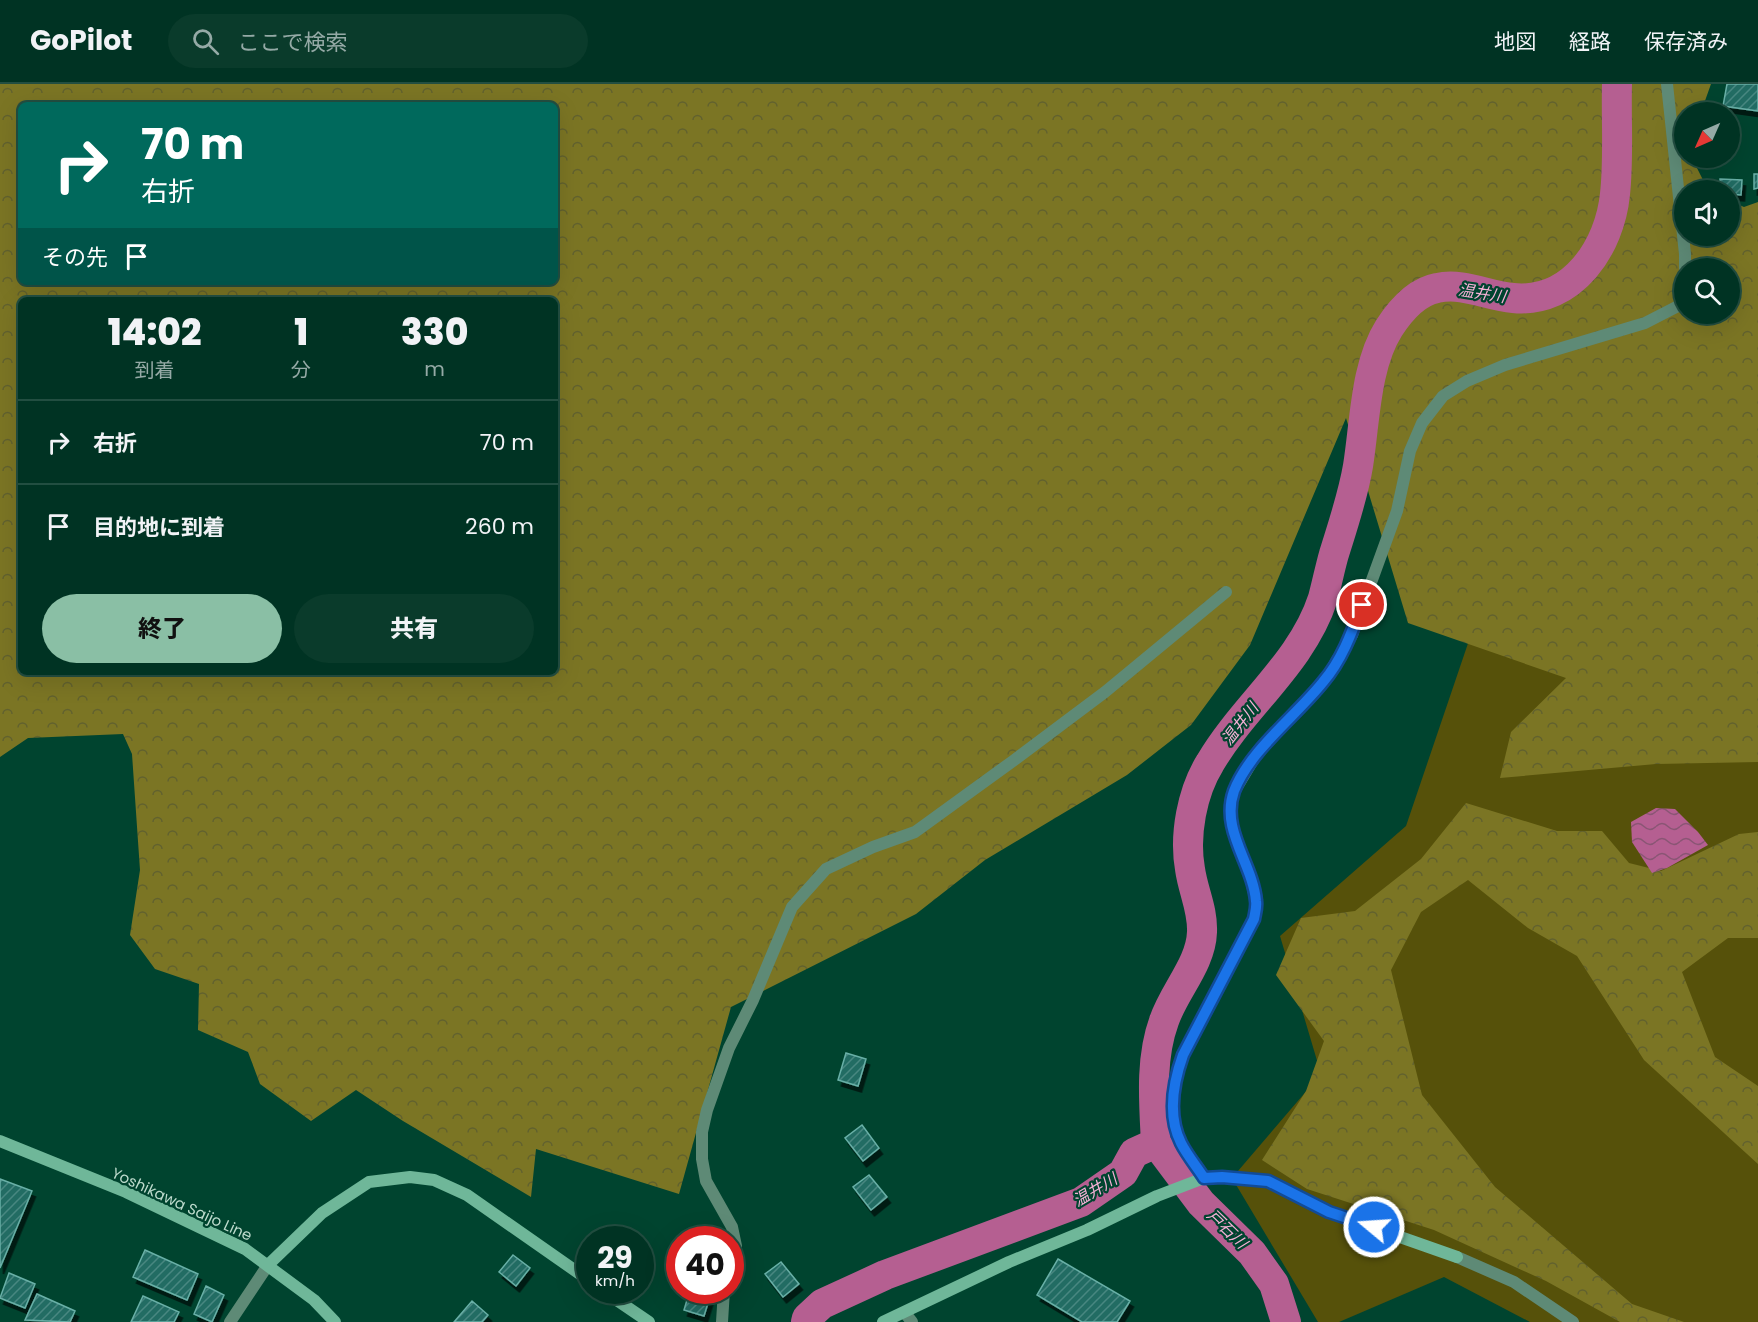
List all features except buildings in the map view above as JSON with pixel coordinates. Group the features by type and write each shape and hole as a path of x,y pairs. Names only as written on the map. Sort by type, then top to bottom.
{"street":[{"path":"1666,84 1684,258"},
{"path":"1204,1178 1180,1141 1173,1114 1174,1095 1176,1074 1183,1055 1254,919 1256,902 1232,829 1231,807 1234,792 1256,755 1324,682 1352,635 1397,511 1410,451 1422,423 1443,396 1467,381 1505,365 1645,323 1674,308"},
{"path":"731,1226 706,1181 702,1159 702,1132 707,1110 729,1048 753,1000 792,907 826,869 873,847 915,832 1004,768 1105,692 1226,592"},
{"name":"Yoshikawa Saijo Line","path":"0,1142 126,1192 245,1249 314,1300 335,1322"},
{"path":"883,1322 909,1317 1009,1262 1087,1230 1165,1193 1204,1178 1222,1177 1268,1181 1329,1212 1457,1257 1514,1282 1573,1322"},
{"path":"230,1322 268,1265 322,1214 369,1182 410,1178 434,1180 467,1195 576,1271"},
{"path":"622,1304 648,1322"},
{"path":"722,1322 723,1304"}],"shaded area":[{"path":"1758,306 1758,1322 1530,1322 1444,1277 1339,1322 1318,1322 1232,1178 1321,1074 1280,936 1406,826 1499,552"}],"green space":[{"path":"0,84 1711,84 1705,102 1674,102 1674,168 1697,168 1703,180 1674,180 1674,246 1740,246 1740,205 1744,207 1758,202 1758,762 1656,764 1500,778 1511,732 1566,678 1408,623 1346,418 1250,645 1191,725 1127,775 985,860 916,914 731,1007 679,1194 536,1149 531,1197 403,1121 356,1090 311,1121 260,1084 248,1052 198,1030 199,984 155,969 130,935 140,870 132,754 123,734 28,738 0,757"},
{"path":"1466,803 1557,831 1602,831 1629,863 1661,871 1739,834 1758,832 1758,938 1728,938 1682,972 1715,1057 1758,1086 1758,1164 1644,1060 1577,956 1528,928 1468,880 1421,912 1391,970 1422,1095 1495,1187 1632,1304 1684,1322 1620,1322 1546,1281 1434,1230 1307,1189 1262,1160 1306,1091 1324,1041 1276,975 1301,918 1355,911 1421,859"}],"water":[{"path":"1656,808 1675,809 1708,845 1667,868 1652,873 1632,842 1631,822"}],"waterway":[{"name":"温井川","path":"1156,1143 1154,1081 1160,1036 1168,1010 1197,955 1202,932 1201,916 1188,856 1189,828 1194,800 1204,774 1224,742 1287,663 1314,621 1323,598 1348,510 1358,466 1370,377 1381,343 1403,309 1415,298 1429,290 1456,287 1504,297 1534,297 1554,292 1585,268 1596,251 1612,214 1617,167 1617,84"},
{"name":"戸石川","path":"1156,1143 1201,1203 1252,1253 1274,1284 1286,1322"},
{"name":"温井川","path":"806,1322 807,1318 822,1304 885,1275 1081,1202 1123,1173 1134,1153 1156,1143"}],"route":[{"path":"1362,605 1352,635 1324,682 1256,755 1234,792 1231,807 1232,829 1253,887 1256,902 1254,919 1183,1055 1176,1074 1173,1114 1180,1141 1204,1178 1222,1177 1268,1181 1329,1212 1374,1227"}]}
